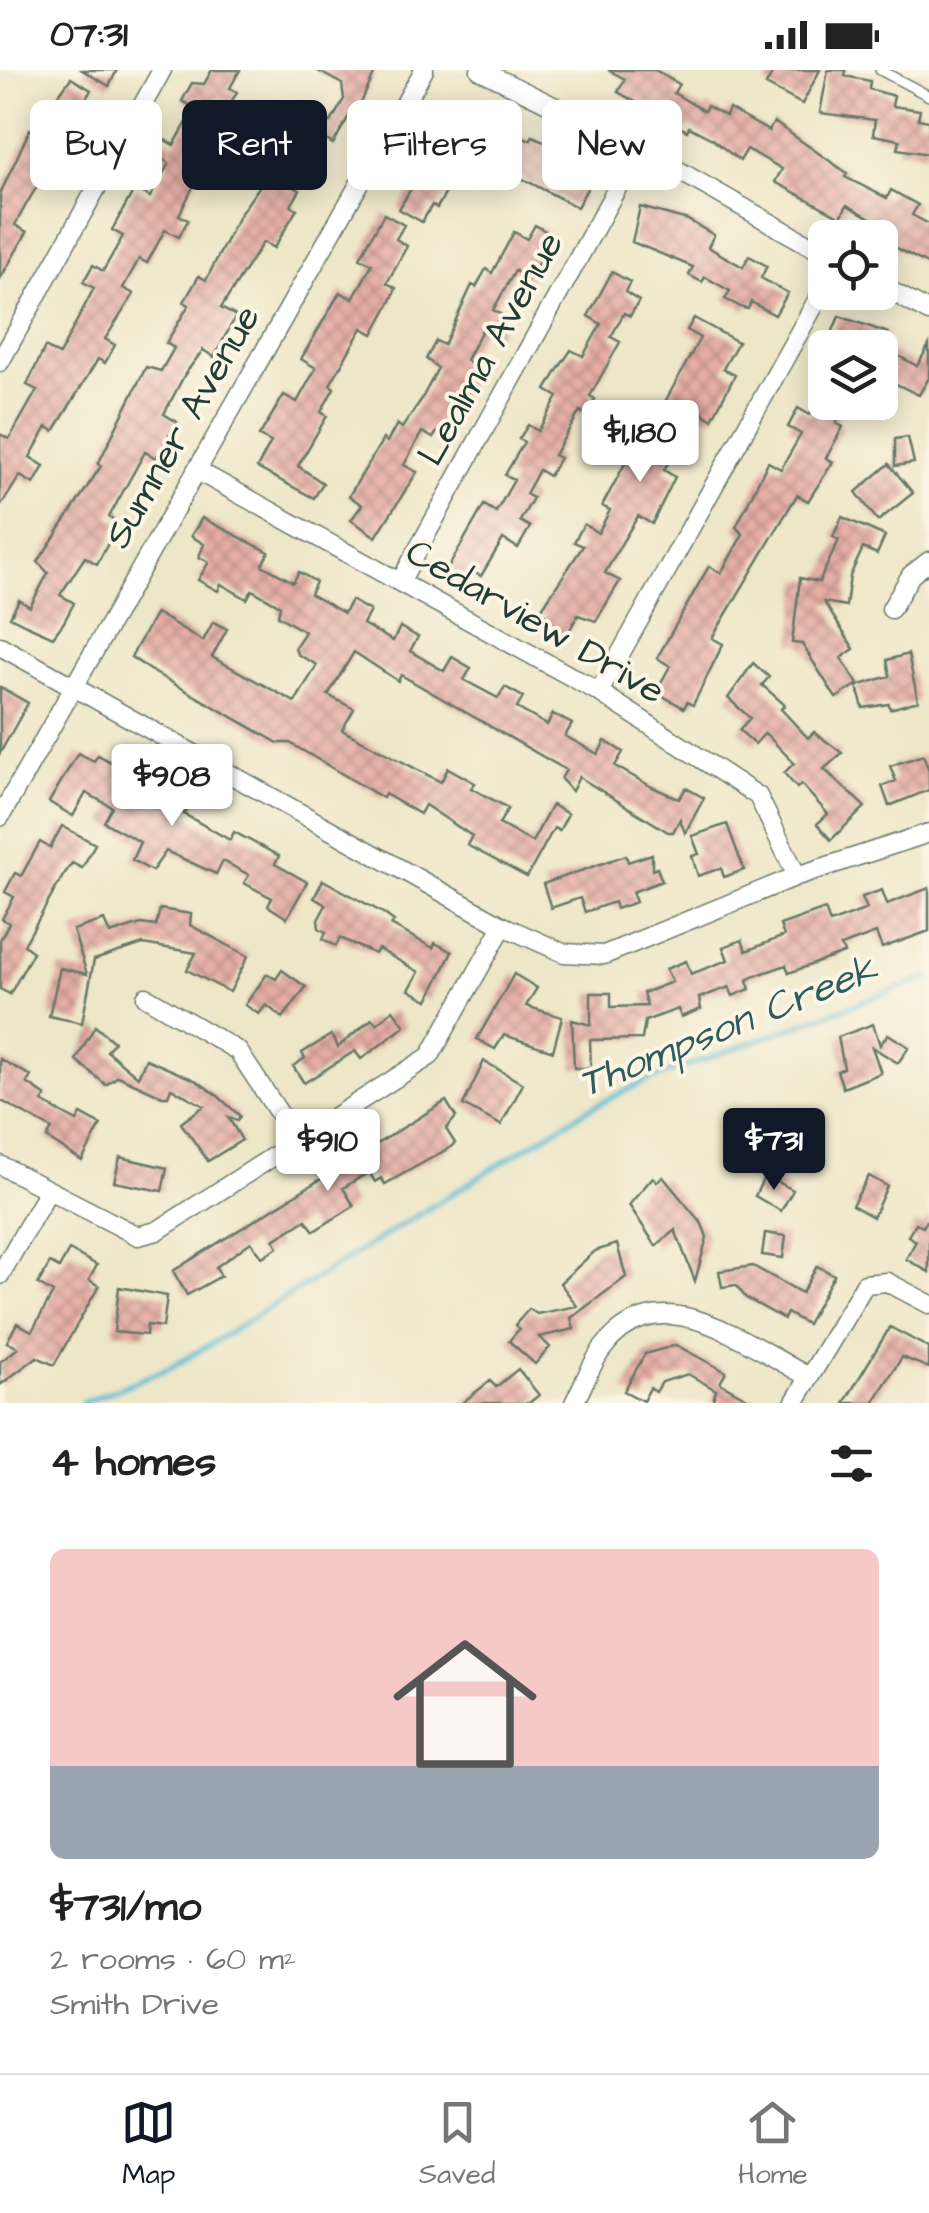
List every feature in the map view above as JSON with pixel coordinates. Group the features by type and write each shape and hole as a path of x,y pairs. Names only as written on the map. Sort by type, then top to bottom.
{"street":[{"path":"0,362 162,70"},
{"name":"Sumner Avenue","path":"0,817 424,70"},
{"path":"480,70 542,100"},
{"path":"682,173 808,244"},
{"name":"Lealma Avenue","path":"400,582 616,190"},
{"path":"898,295 929,312"},
{"path":"599,692 812,310"},
{"name":"Cedarview Drive","path":"196,470 599,692 758,796 797,876"},
{"path":"892,608 910,574 929,562"},
{"path":"0,646 503,926 564,953 604,955 797,876 929,832"},
{"path":"0,1164 138,1236 157,1231 430,1056 503,926"},
{"path":"146,996 238,1052 298,1142"},
{"path":"0,1275 48,1190"},
{"path":"794,1403 865,1284 887,1282 929,1304"},
{"path":"574,1403 603,1349 626,1326 656,1313 690,1314 809,1377"}],"lane":[{"path":"880,70 901,75 929,96"}],"building":[{"path":"82,70 117,70 109,86"},
{"path":"212,70 240,70 230,88 237,92 232,100 183,100 192,83 204,84"},
{"path":"316,70 376,70 362,100 347,100 347,119 333,144 327,140 327,121 331,122 344,99 342,84"},
{"path":"608,70 655,70 679,84 674,93 704,111 707,106 726,116 729,109 769,131 774,122 847,173 845,177 887,198 891,190 918,205 912,215 929,224 929,265 898,249 898,220 874,220 847,205 841,217 775,182 782,169 747,149 740,161 712,139 689,127 687,131 682,128 682,100 632,100 618,92 625,79"},
{"path":"774,70 820,70 802,104 766,85"},
{"path":"828,70 846,70 845,76 870,81 869,89 894,96 892,106 920,110 918,119 929,121 929,154 898,149 900,140 873,135 875,120 820,113"},
{"path":"71,78 91,90 85,100 55,100"},
{"path":"30,129 30,190 35,190 15,225 27,232 0,279 0,194"},
{"path":"182,131 182,190 192,190 179,215 188,220 179,237 165,230 147,263 139,259 123,288 134,294 105,339 115,345 105,363 98,359 54,431 47,427 30,457 44,466 34,484 20,476 0,507 0,434 9,439 37,390 27,385 45,347 59,355 94,288 83,282 93,265 103,271 123,236 112,230 134,190 150,197 154,190 162,190 162,176 169,163 162,159 162,141 174,145"},
{"path":"522,136 542,140 542,189 522,178"},
{"path":"257,190 300,190 291,206 297,209 274,248 263,242 221,308 236,316 214,357 203,350 185,374 164,414 177,422 156,458 145,452 109,517 119,523 97,564 85,557 60,595 74,603 64,622 53,637 10,617 19,600 30,607 48,573 38,562 101,466 98,464 146,367 161,371 174,348 166,343 189,305 184,302 199,276 206,280"},
{"path":"410,190 448,190 437,208 432,205 422,222 399,209"},
{"path":"544,190 586,190 577,207"},
{"path":"640,207 688,220 714,235 708,247 743,267 749,256 767,266 761,278 788,293 775,315 751,302 748,309 725,299 730,291 705,277 702,282 689,275 693,267 632,242"},
{"path":"384,214 404,225 396,239 407,246 387,283 396,288 391,301 373,334 362,328 330,385 334,388 321,412 327,416 298,466 323,483 314,498 257,468 271,442 259,436 284,395 297,402 316,368 301,359 340,292 353,299 372,264 360,258"},
{"path":"535,225 554,236 529,279 515,271 493,310 507,318 497,335 483,328 466,360 478,367 441,434 437,432 433,438 422,432 404,465 417,472 376,537 351,520 362,505 349,496 383,439 387,442 397,424 402,428 421,400 438,368 426,359 436,341 444,345 472,285 476,287 486,269 492,273 514,232 527,239"},
{"path":"612,272 630,282 625,292 639,301 630,316 624,313 611,337 620,342 590,396 595,399 586,415 580,411 554,455 560,458 549,476 539,470 526,494 533,498 520,521 530,527 518,548 503,539 481,576 471,571 464,585 444,575 484,505 496,512 514,480 505,475 524,442 519,439 528,425 538,431 558,397 546,390 557,371 571,350 583,356 601,324 588,316"},
{"path":"839,316 879,330 833,330"},
{"path":"694,318 738,342 723,369 735,375 712,419 698,411 664,470 675,477 652,524 638,516 623,541 605,573 620,581 596,621 578,615 563,642 539,628 546,615 540,611 583,546 574,542 584,524 598,533 610,510 602,506 626,462 634,449 642,454 670,405 665,402 700,338 687,330"},
{"path":"929,345 929,378 919,395 898,385 898,356 917,366"},
{"path":"798,408 808,414 808,420 838,420 836,423 843,427 826,458 833,462 808,501 797,495 712,638 723,644 693,705 687,702 684,708 656,692 670,666 657,658 709,566 721,573 743,534 736,527 768,462 781,469 801,434 788,427"},
{"path":"908,437 914,463 895,466 895,439"},
{"path":"889,464 913,493 878,521 856,492"},
{"path":"842,517 885,536 877,554 863,548 850,576 846,606 824,602 854,649 841,658 858,684 836,698 802,644 792,643 800,578 819,582 839,540 833,537"},
{"path":"202,518 269,552 262,565 293,582 299,572 316,582 310,594 344,613 351,600 370,611 363,624 393,641 400,627 418,637 410,651 444,671 452,657 471,668 464,680 498,698 505,687 523,697 517,708 547,725 553,714 572,724 565,736 598,754 605,741 623,752 615,766 652,787 679,799 686,788 704,798 685,833 680,819 673,832 668,832 579,777 572,791 561,779 566,770 401,675 398,681 354,652 328,695 354,709 342,730 441,782 448,768 475,783 471,788 508,808 499,824 532,842 552,805 568,814 559,831 554,828 527,877 467,845 472,836 425,805 420,814 385,794 383,798 290,743 278,743 155,673 131,657 156,613 203,641 213,622 227,629 212,657 295,702 317,665 297,654 295,647 305,632 278,616 280,606 252,590 247,599 221,584 218,591 198,580 209,562 199,557 204,544 191,536"},
{"path":"908,654 918,701 890,709 889,704 863,708 857,686 890,676 887,660"},
{"path":"753,663 769,677 762,685 785,705 781,709 808,738 814,732 842,753 824,769 865,807 831,840 817,824 828,814 801,784 797,788 784,773 794,763 765,733 755,744 739,730 750,718 728,698"},
{"path":"0,687 28,703 0,753"},
{"path":"78,753 94,761 98,755 157,788 156,791 187,810 184,814 230,840 234,832 279,856 275,864 307,882 287,918 268,906 272,898 244,883 249,875 223,861 216,874 166,851 152,871 132,860 140,842 104,822 112,807 86,793 73,816 49,802"},
{"path":"923,755 929,770 929,790 889,806 882,786 896,781 890,766"},
{"path":"727,824 744,870 724,877 721,868 698,876 692,856 699,854 692,836"},
{"path":"62,826 95,844 82,868 72,863 63,876 24,945 33,952 10,994 0,989 0,940 9,923 2,919 14,897 5,892 15,873 21,876 40,842 50,848"},
{"path":"652,854 652,870 657,868 662,881 632,892 636,902 616,909 614,902 585,912 580,898 551,908 543,884 626,855 628,862"},
{"path":"323,880 383,913 394,921 391,925 433,948 435,943 452,952 428,1000 409,990 419,972 378,949 375,954 340,938 336,946 323,939 326,932 319,928 318,920 326,905 314,898"},
{"path":"929,888 929,931 882,948 876,933 841,946 844,953 789,973 786,965 755,976 747,980 750,989 733,996 729,987 699,998 701,1009 681,1017 678,1009 645,1021 642,1039 590,1040 591,1068 574,1068 572,1020 591,1025 591,993 611,993 611,1007 647,1006 643,993 672,982 666,969 686,961 691,974 728,960 723,947 742,940 746,951 784,936 780,925 825,909 830,923 867,909 862,897 882,890 887,904"},
{"path":"160,909 191,914 190,925 248,956 230,992 187,970 196,953 143,944 94,960 82,1023 49,1016 60,968 87,974 73,930 104,920 110,934 141,924 156,926"},
{"path":"282,970 306,987 283,1018 266,1005 259,1014 245,1005 267,974 276,979"},
{"path":"514,974 537,988 526,1006 562,1017 553,1051 504,1035 495,1049 477,1039"},
{"path":"393,1010 405,1026 361,1059 355,1051 304,1083 293,1066 305,1058 302,1053 331,1035 338,1047 372,1019 377,1024"},
{"path":"873,1024 880,1045 888,1034 909,1047 898,1063 872,1047 881,1073 843,1088 837,1071 844,1068 838,1037"},
{"path":"95,1026 114,1042 107,1051 138,1077 146,1059 197,1081 218,1096 240,1116 237,1121 228,1117 242,1140 208,1161 181,1123 204,1106 171,1088 168,1096 162,1096 118,1076 106,1085 76,1060"},
{"path":"0,1059 31,1076 27,1083 46,1096 42,1102 77,1121 81,1114 101,1125 82,1161 47,1138 52,1129 0,1100"},
{"path":"484,1061 523,1084 501,1125 463,1105"},
{"path":"446,1101 456,1117 446,1129 455,1143 451,1147 385,1184 381,1178 375,1182 369,1172 343,1188 354,1206 314,1231 306,1220 274,1240 278,1247 262,1257 251,1242 216,1267 221,1276 187,1295 173,1271"},
{"path":"120,1157 167,1168 162,1191 114,1182"},
{"path":"765,1175 793,1190 781,1211 755,1196"},
{"path":"869,1176 887,1186 873,1217 852,1205"},
{"path":"653,1177 657,1182 663,1177 702,1224 707,1237 695,1281 675,1230 656,1246 629,1205"},
{"path":"929,1217 929,1272 906,1259 916,1241 908,1236 916,1223 923,1227"},
{"path":"765,1233 786,1236 783,1258 762,1255"},
{"path":"617,1244 626,1277 571,1318 574,1329 539,1337 550,1347 535,1364 509,1341 519,1329 515,1325 529,1309 537,1314 577,1306 560,1283 595,1251"},
{"path":"69,1250 97,1265 89,1280 99,1286 54,1365 37,1357 0,1385 0,1362 18,1348 7,1342 17,1323 32,1331 53,1293 38,1284 50,1263 59,1268"},
{"path":"753,1266 802,1293 817,1266 834,1275 807,1324 787,1313 784,1319 746,1298 736,1285 722,1287 719,1271"},
{"path":"119,1287 167,1296 163,1327 147,1325 146,1335 114,1332"},
{"path":"890,1327 929,1348 929,1368 902,1357 873,1403 844,1403"},
{"path":"676,1345 726,1372 720,1383 756,1403 712,1403 716,1390 688,1374 662,1382 656,1392 650,1388 643,1401 624,1391 645,1354"},
{"path":"518,1369 539,1395 529,1403 462,1403 490,1381 496,1387"}],"waterway":[{"name":"Thompson Creek","path":"82,1403 171,1367 588,1109 646,1081 929,977"}]}
